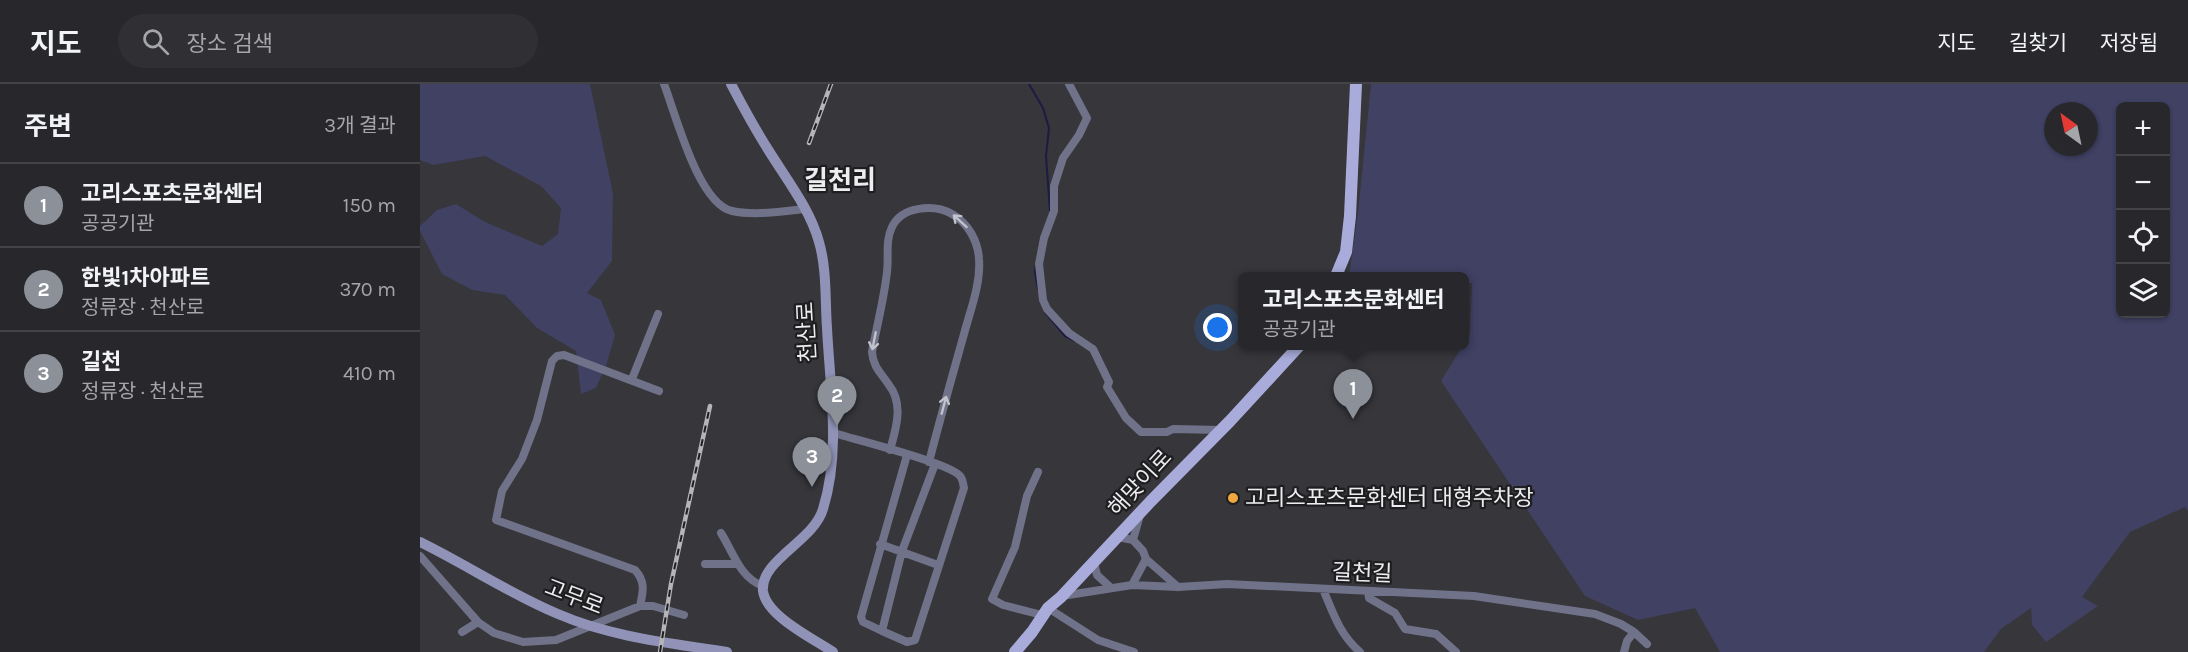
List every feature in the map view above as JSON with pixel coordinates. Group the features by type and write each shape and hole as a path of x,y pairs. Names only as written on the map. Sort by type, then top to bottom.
{"main road":[{"path":"1338,272 1346,252 1350,216 1356,84"},
{"name":"해맞이로","path":"1015,652 1032,632 1045,611 1221,430 1294,350"}],"street":[{"path":"664,84 697,174 704,188 717,204 724,209 742,213 806,209"},
{"name":"천산로","path":"731,84 759,135 806,209 819,243 824,279 834,433 829,481 823,510 813,530 769,569 763,586"},
{"path":"1068,84 1087,118 1080,135 1064,158 1054,186 1054,211 1044,238 1039,264 1043,300 1068,333 1093,349 1109,382 1107,387 1126,418 1140,432 1167,432 1173,429 1221,430"},
{"path":"882,631 902,551 932,463 975,294 979,258 977,246 963,220 949,212 932,208 909,212 900,217 893,224 888,235 885,288 872,352 873,363 894,392 896,428 890,450"},
{"path":"632,380 658,314"},
{"path":"640,606 644,586 635,570 496,520 502,491 522,459 531,438 546,390 552,361 557,356 564,355 659,391"},
{"path":"834,433 907,455 932,463 959,475 964,488 915,640 907,642 862,622 861,617 907,455"},
{"path":"1038,472 1027,496 1015,547 992,599 1003,605 1045,611 1098,640 1134,652"},
{"path":"1133,540 1141,511"},
{"path":"721,533 733,552 737,564 754,583 763,586 763,594 770,607 783,619 829,651"},
{"path":"1118,537 1133,540 1143,551 1146,559 1178,587"},
{"name":"고무로","path":"420,542 559,615 617,634 727,652"},
{"path":"880,544 938,565"},
{"path":"420,556 478,622 494,633 523,642 556,640 640,606 653,606 684,615"},
{"path":"1132,585 1146,559"},
{"path":"1094,562 1097,575 1110,587"},
{"path":"705,564 737,564"},
{"name":"길천길","path":"1061,597 1132,585 1178,587 1227,584 1474,596 1595,614 1621,624 1647,644"},
{"path":"1323,589 1334,617 1348,642 1360,652"},
{"path":"1368,591 1369,598 1395,613 1405,629 1436,634 1456,652"},
{"path":"462,632 478,622"},
{"path":"1624,652 1627,641 1634,632"}],"shaded area":[{"path":"420,84 590,84 613,194 612,261 587,293 601,300 615,335 607,363 596,388 581,394 576,351 537,328 505,295 472,290 442,274 420,231 420,226 437,210 456,204 485,222 542,246 558,234 561,208 541,186 485,156 433,165 420,160"},
{"path":"1371,84 2188,84 2188,511 2185,507 2130,532 2082,597 2098,606 2046,642 2032,625 2031,608 2001,629 1984,652 1720,652 1695,608 1638,620 1585,596 1441,381 1460,350 1469,350 1472,283 1469,283 1469,272 1350,272"}],"waterway":[{"path":"1029,84 1043,108 1049,128 1046,156 1050,211"},
{"path":"1036,265 1038,289"},
{"path":"1045,312 1065,336 1075,341"}],"railway":[{"path":"809,143 831,84"},
{"path":"660,652 671,584 710,406"}],"place":[{"name":"고리스포츠문화센터","path":"1353,419"},
{"name":"한빛1차아파트","path":"837,426"},
{"name":"길천","path":"812,487"},
{"name":"고리스포츠문화센터 대형주차장","path":"1233,498"}],"district":[{"name":"길천리","path":"840,180"}]}
